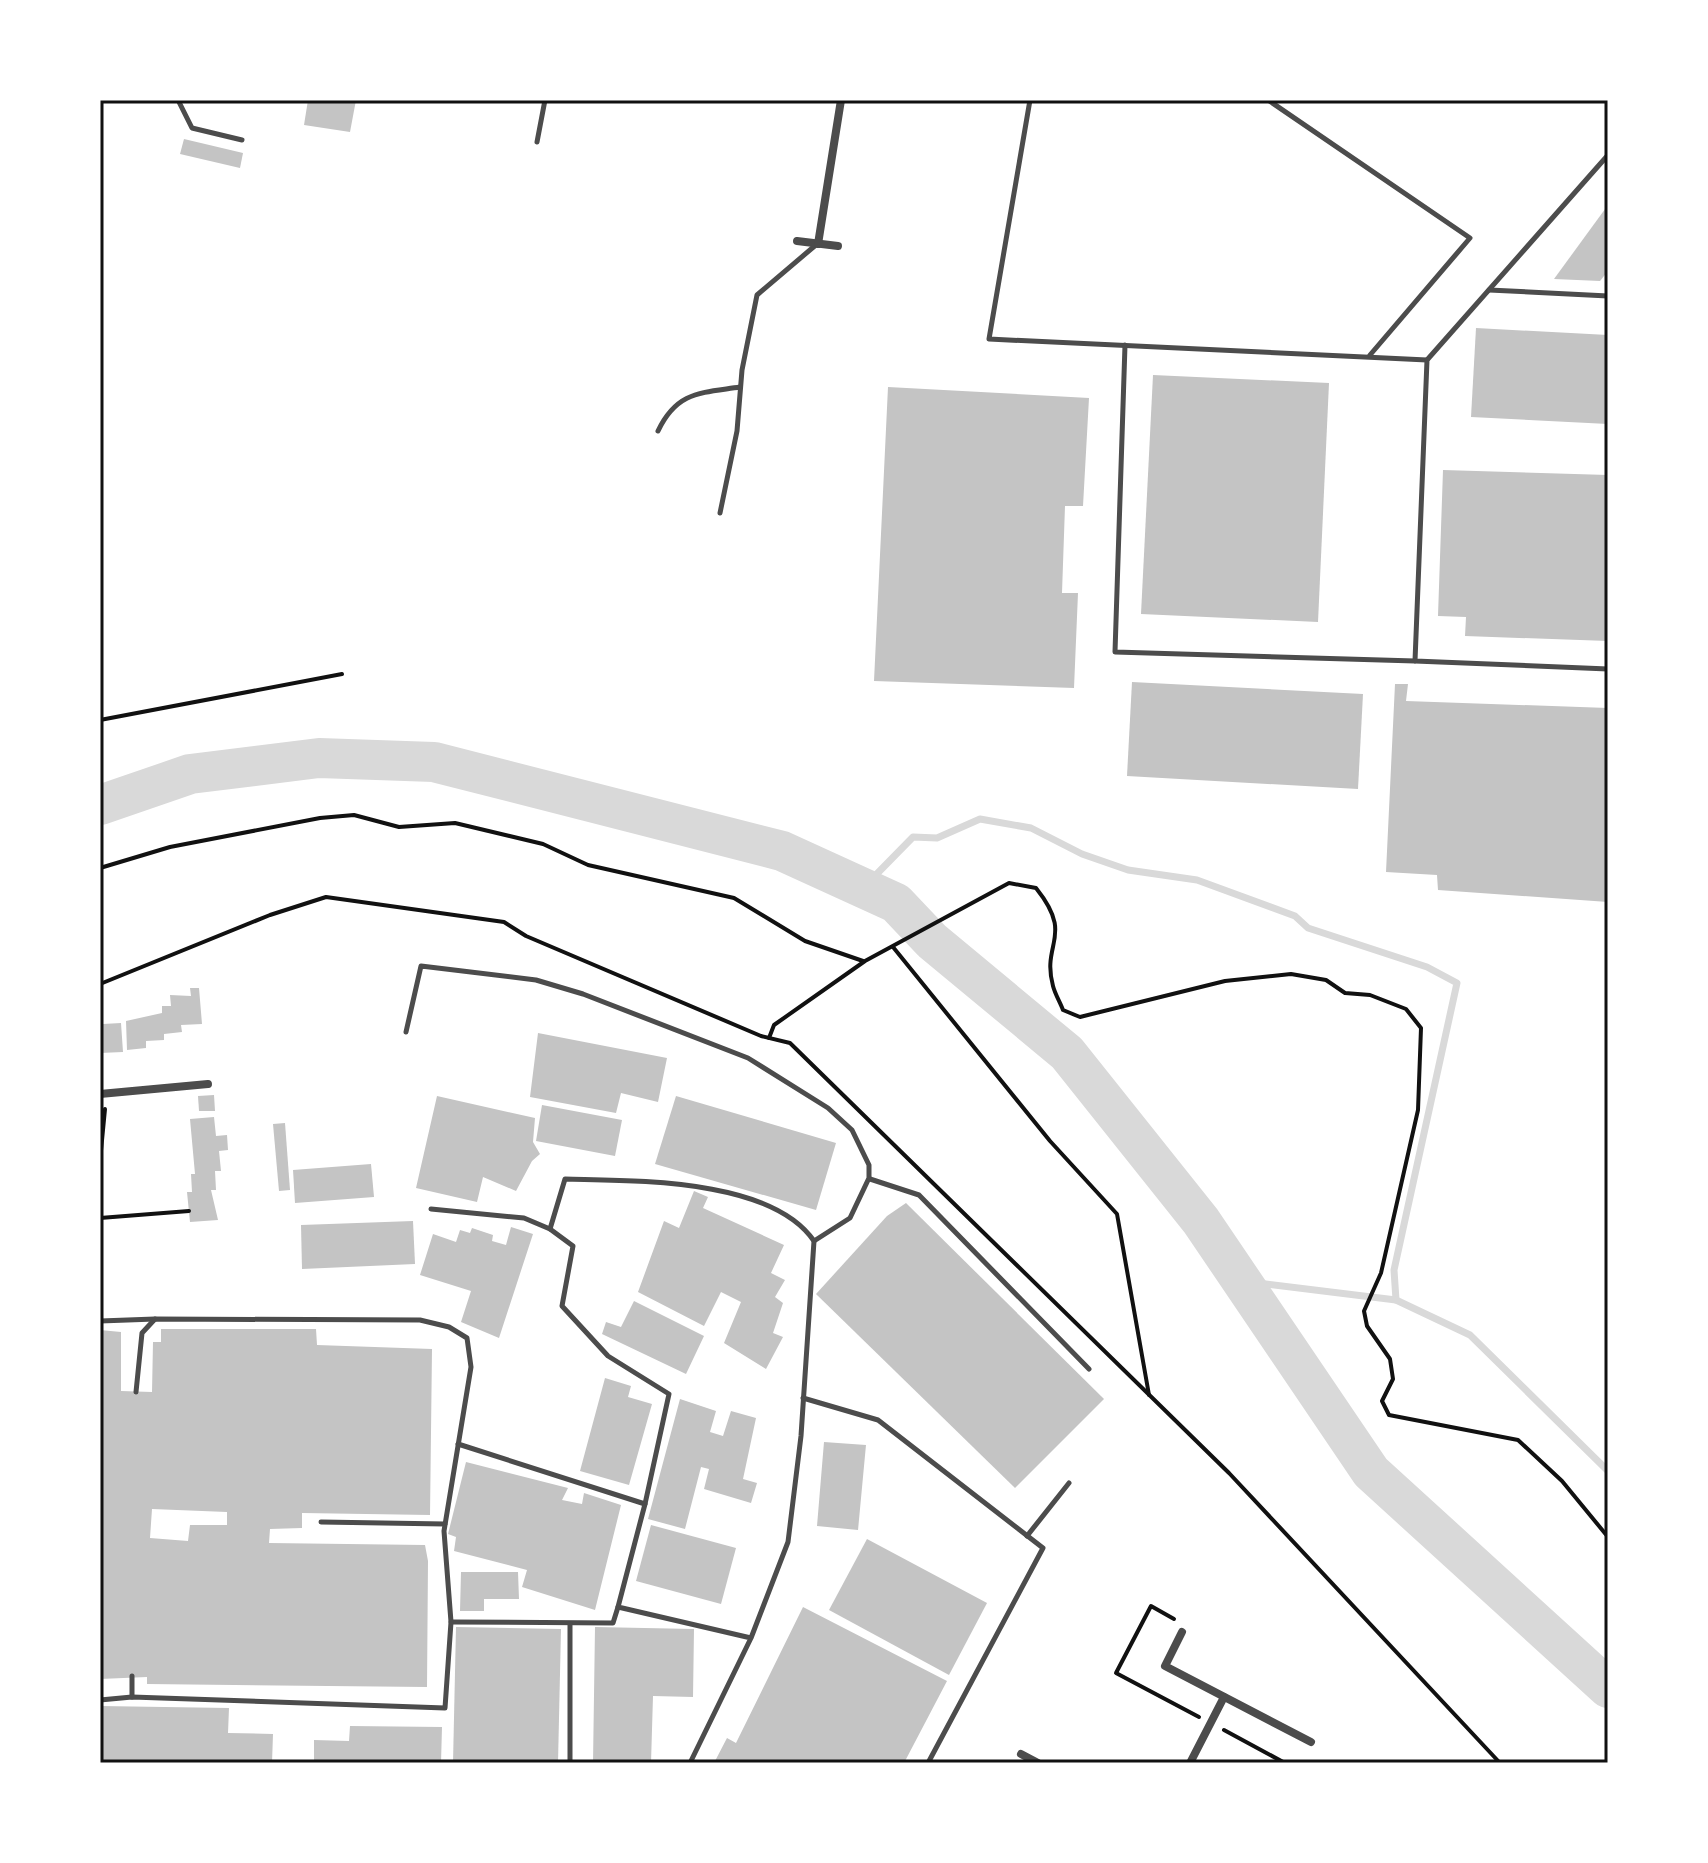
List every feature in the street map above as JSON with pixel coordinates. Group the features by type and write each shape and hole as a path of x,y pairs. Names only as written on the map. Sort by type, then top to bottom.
{"street":[{"path":"818,244 841,100"},
{"path":"797,241 838,246"},
{"path":"100,1094 208,1084"},
{"path":"1182,1632 1165,1666 1311,1742"},
{"path":"1190,1763 1224,1697"},
{"path":"1021,1754 1038,1763"}],"lane":[{"path":"178,100 192,128 242,140"},
{"path":"537,142 545,100"},
{"path":"1030,100 989,339 1427,360"},
{"path":"1268,100 1470,238 1370,355"},
{"path":"1415,661 1427,360 1608,155"},
{"path":"720,513 737,431 740,387 757,295 818,244"},
{"path":"1489,290 1608,296"},
{"path":"1125,345 1115,652 1608,669"},
{"path":"658,431 669,409 692,395 740,387"},
{"path":"406,1032 421,966 536,980 583,994 748,1058 828,1108 852,1130 869,1165 869,1178 850,1218 814,1241"},
{"path":"869,1178 919,1195 1089,1369"},
{"path":"550,1229 565,1179 649,1182 715,1190 782,1212 802,1223 814,1241 803,1398 788,1542 751,1638 690,1763"},
{"path":"431,1209 524,1218 550,1229 573,1246 562,1306 608,1356 669,1394 645,1504 613,1623 451,1622"},
{"path":"136,1392 142,1333 155,1319"},
{"path":"100,1321 420,1320 449,1327 467,1338 471,1367 445,1524 451,1622 445,1708 132,1697 100,1700"},
{"path":"803,1398 878,1420 1043,1548 928,1763"},
{"path":"458,1444 645,1504"},
{"path":"1027,1536 1069,1483"},
{"path":"321,1522 445,1524"},
{"path":"618,1607 751,1638"},
{"path":"570,1624 570,1763"},
{"path":"132,1676 132,1697"}],"path":[{"path":"100,720 342,674"},
{"path":"100,868 170,847 320,818 354,815 399,827 455,823 543,844 588,865 734,898 805,941 865,961"},
{"path":"769,1038 774,1025 865,961 1009,883 1036,888 1050,906 1057,926 1052,984 1063,1010 1080,1017 1225,981 1291,974 1326,980 1345,993 1370,995 1406,1009 1421,1028 1418,1110 1376,1282 1364,1311 1367,1326 1390,1359 1393,1379 1382,1401 1389,1415 1518,1440 1562,1481 1608,1537"},
{"path":"893,947 1050,1141 1117,1214 1149,1395"},
{"path":"100,1161 103,1111 114,1103"},
{"path":"100,1218 189,1211"}],"building":[{"path":"308,100 356,100 350,132 304,125"},
{"path":"184,139 243,153 240,168 180,154"},
{"path":"1608,205 1608,271 1600,281 1554,279"},
{"path":"1476,328 1608,335 1608,424 1471,417"},
{"path":"1153,375 1329,383 1318,622 1141,614"},
{"path":"888,387 1089,398 1083,506 1065,506 1062,593 1078,593 1074,688 874,681"},
{"path":"1443,470 1608,475 1608,641 1465,636 1466,617 1438,616"},
{"path":"1132,682 1363,694 1358,789 1127,776"},
{"path":"1395,684 1408,684 1406,701 1608,708 1608,902 1438,890 1437,875 1386,872"},
{"path":"190,988 199,988 202,1024 181,1025 182,1032 164,1034 164,1040 146,1041 146,1048 127,1050 126,1021 162,1013 162,1006 171,1006 170,995 191,996"},
{"path":"103,1016 103,1024 121,1023 123,1052 100,1053 100,1017"},
{"path":"538,1033 667,1058 658,1102 621,1093 616,1113 530,1097"},
{"path":"214,1095 215,1111 199,1111 198,1096"},
{"path":"437,1096 535,1118 533,1142 540,1154 532,1161 516,1191 483,1177 477,1202 416,1188"},
{"path":"676,1096 836,1143 816,1210 655,1164"},
{"path":"542,1105 622,1120 615,1156 536,1141"},
{"path":"214,1117 216,1136 227,1135 228,1150 219,1151 221,1171 215,1171 216,1190 211,1190 218,1220 190,1222 187,1192 192,1192 191,1174 195,1174 190,1119"},
{"path":"285,1123 290,1190 279,1191 273,1124"},
{"path":"371,1164 374,1197 295,1203 293,1170"},
{"path":"694,1191 708,1197 703,1208 784,1245 771,1273 785,1280 775,1297 783,1303 773,1333 783,1337 766,1369 724,1343 741,1302 721,1292 704,1326 638,1292 664,1221 679,1228"},
{"path":"906,1203 1104,1399 1015,1488 816,1294 887,1216"},
{"path":"413,1221 415,1264 302,1269 301,1225"},
{"path":"511,1227 533,1234 499,1338 461,1322 471,1291 420,1275 433,1234 456,1242 460,1230 470,1233 472,1228 493,1235 492,1241 506,1245"},
{"path":"634,1301 704,1336 686,1374 602,1334 606,1322 621,1327"},
{"path":"161,1329 316,1329 317,1345 432,1349 430,1515 302,1513 302,1528 270,1529 269,1543 425,1545 428,1561 427,1687 147,1684 147,1677 100,1679 100,1330 121,1332 121,1391 152,1392 153,1342 161,1342","holes":["152,1509 227,1512 227,1525 190,1525 188,1541 150,1538"]},
{"path":"605,1378 631,1386 628,1397 652,1404 629,1485 580,1471"},
{"path":"680,1399 716,1411 710,1432 723,1436 731,1411 756,1418 743,1479 757,1483 751,1503 704,1489 709,1469 701,1467 685,1529 648,1519"},
{"path":"824,1442 866,1445 858,1530 817,1526"},
{"path":"466,1462 568,1488 562,1500 582,1504 584,1493 621,1505 595,1610 522,1587 527,1570 454,1551 456,1537 448,1534"},
{"path":"651,1525 736,1548 721,1604 636,1581"},
{"path":"867,1539 987,1603 949,1675 829,1610"},
{"path":"461,1572 518,1572 519,1599 484,1599 484,1611 460,1611"},
{"path":"803,1607 947,1681 904,1763 714,1763 727,1738 736,1743"},
{"path":"456,1627 561,1629 558,1763 453,1763"},
{"path":"595,1627 694,1629 693,1697 653,1696 651,1763 593,1763"},
{"path":"100,1706 229,1708 228,1733 273,1734 272,1763 100,1763"},
{"path":"350,1726 442,1727 441,1763 314,1763 314,1740 349,1741"}],"waterway":[{"path":"100,805 190,774 319,758 434,762 782,851 896,903 932,941 1067,1053 1201,1221 1371,1472 1608,1688"},
{"path":"863,888 913,837 937,838 980,819 1031,828 1082,854 1128,870 1197,880 1295,916 1308,928 1427,967 1457,983 1394,1270 1396,1300"},
{"path":"1242,1281 1396,1300 1470,1335 1608,1471"}]}
